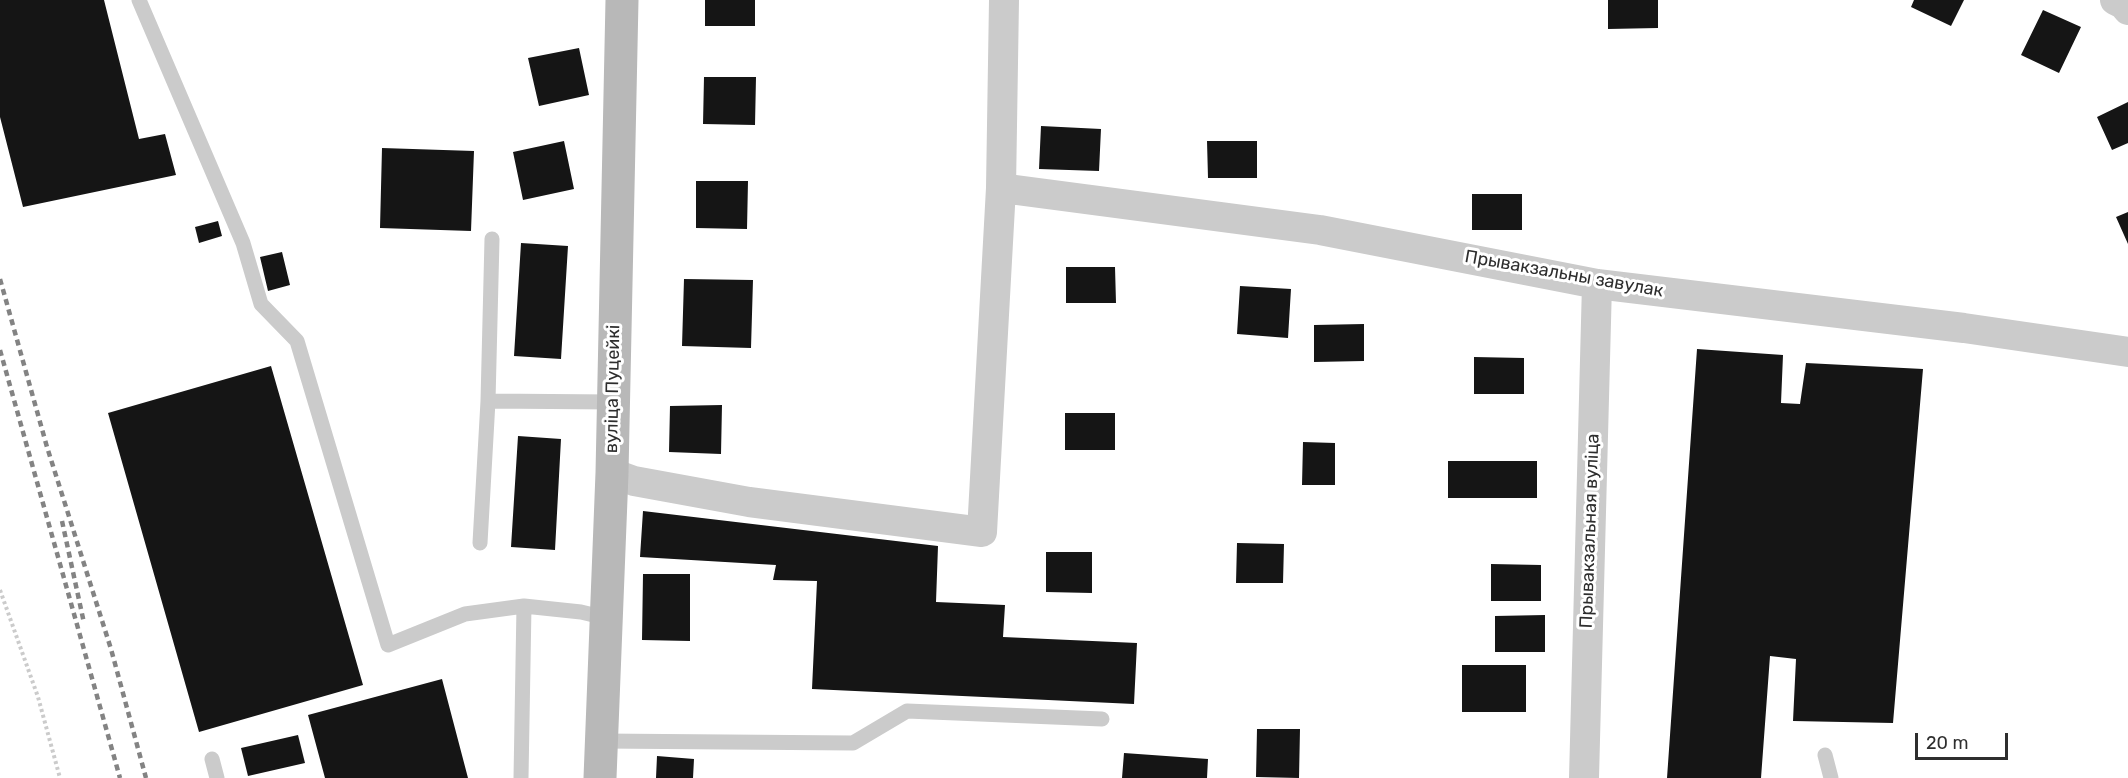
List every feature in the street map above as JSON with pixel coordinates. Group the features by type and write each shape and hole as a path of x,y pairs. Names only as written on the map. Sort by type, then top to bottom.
{"main road":[{"name":"вуліца Пуцейкі","path":"600,778 612,473 622,0"}],"street":[{"path":"612,473 634,481 749,502 982,532 1001,188 1004,0"},
{"name":"Прывакзальны завулак","path":"1001,188 1320,230 1597,284 1965,328 2128,352"},
{"name":"Прывакзальная вуліца","path":"1584,778 1597,284"}],"lane":[{"path":"139,0 243,243 261,304 297,341 388,645 465,614 524,606 581,612 606,618"},
{"path":"480,543 488,401 492,239"},
{"path":"488,401 612,402"},
{"path":"521,778 524,606"},
{"path":"602,741 853,742 907,711 1102,719"},
{"path":"1825,755 1831,778"},
{"path":"212,759 217,778"}],"path":[{"path":"0,590 38,697 60,778"}],"building":[{"path":"0,0 104,0 139,139 165,134 176,175 23,207 0,117"},
{"path":"705,0 755,0 755,26 705,26"},
{"path":"1608,0 1658,0 1658,28 1608,29"},
{"path":"1914,0 1964,0 1951,26 1911,7"},
{"path":"2043,10 2081,27 2059,73 2021,55"},
{"path":"579,48 589,95 539,106 528,58"},
{"path":"704,77 756,77 755,125 703,124"},
{"path":"2128,102 2128,143 2112,150 2097,117"},
{"path":"1041,126 1101,129 1099,171 1039,169"},
{"path":"564,141 574,189 523,200 513,152"},
{"path":"1207,141 1257,141 1257,178 1208,178"},
{"path":"382,148 474,151 471,231 380,228"},
{"path":"696,181 748,181 747,229 696,228"},
{"path":"1472,194 1522,194 1522,230 1472,230"},
{"path":"2128,212 2128,244 2116,217"},
{"path":"218,221 222,236 199,243 195,227"},
{"path":"521,243 568,246 561,359 514,356"},
{"path":"282,252 290,285 268,291 260,257"},
{"path":"1066,267 1115,267 1116,303 1066,303"},
{"path":"684,279 753,280 751,348 682,346"},
{"path":"1240,286 1291,289 1288,338 1237,334"},
{"path":"1364,324 1364,361 1314,362 1314,325"},
{"path":"1697,349 1783,355 1781,403 1800,404 1806,363 1923,369 1893,723 1793,721 1796,659 1770,656 1761,778 1667,778"},
{"path":"1474,357 1524,358 1524,394 1474,394"},
{"path":"271,366 363,685 199,732 108,413"},
{"path":"722,405 721,454 669,452 670,406"},
{"path":"1065,413 1115,413 1115,450 1065,450"},
{"path":"518,436 561,439 555,550 511,547"},
{"path":"1303,442 1335,443 1335,485 1302,485"},
{"path":"1448,461 1537,461 1537,498 1448,498"},
{"path":"643,511 938,546 936,602 1005,605 1003,637 1137,643 1134,704 812,689 817,581 773,580 776,565 640,557"},
{"path":"1237,543 1284,544 1283,583 1236,583"},
{"path":"1046,552 1092,552 1092,593 1046,592"},
{"path":"1491,564 1541,565 1541,601 1491,601"},
{"path":"643,574 690,574 690,641 642,640"},
{"path":"1545,615 1545,652 1495,652 1495,616"},
{"path":"1462,665 1526,665 1526,712 1462,712"},
{"path":"442,679 468,778 325,778 308,715"},
{"path":"1257,729 1300,729 1299,778 1256,777"},
{"path":"298,735 305,763 248,776 241,748"},
{"path":"1124,753 1208,759 1207,778 1122,778"},
{"path":"657,756 694,759 693,778 656,778"}],"railway":[{"path":"0,279 47,447 111,649 146,778"},
{"path":"0,350 120,778"},
{"path":"62,521 84,623"}]}
